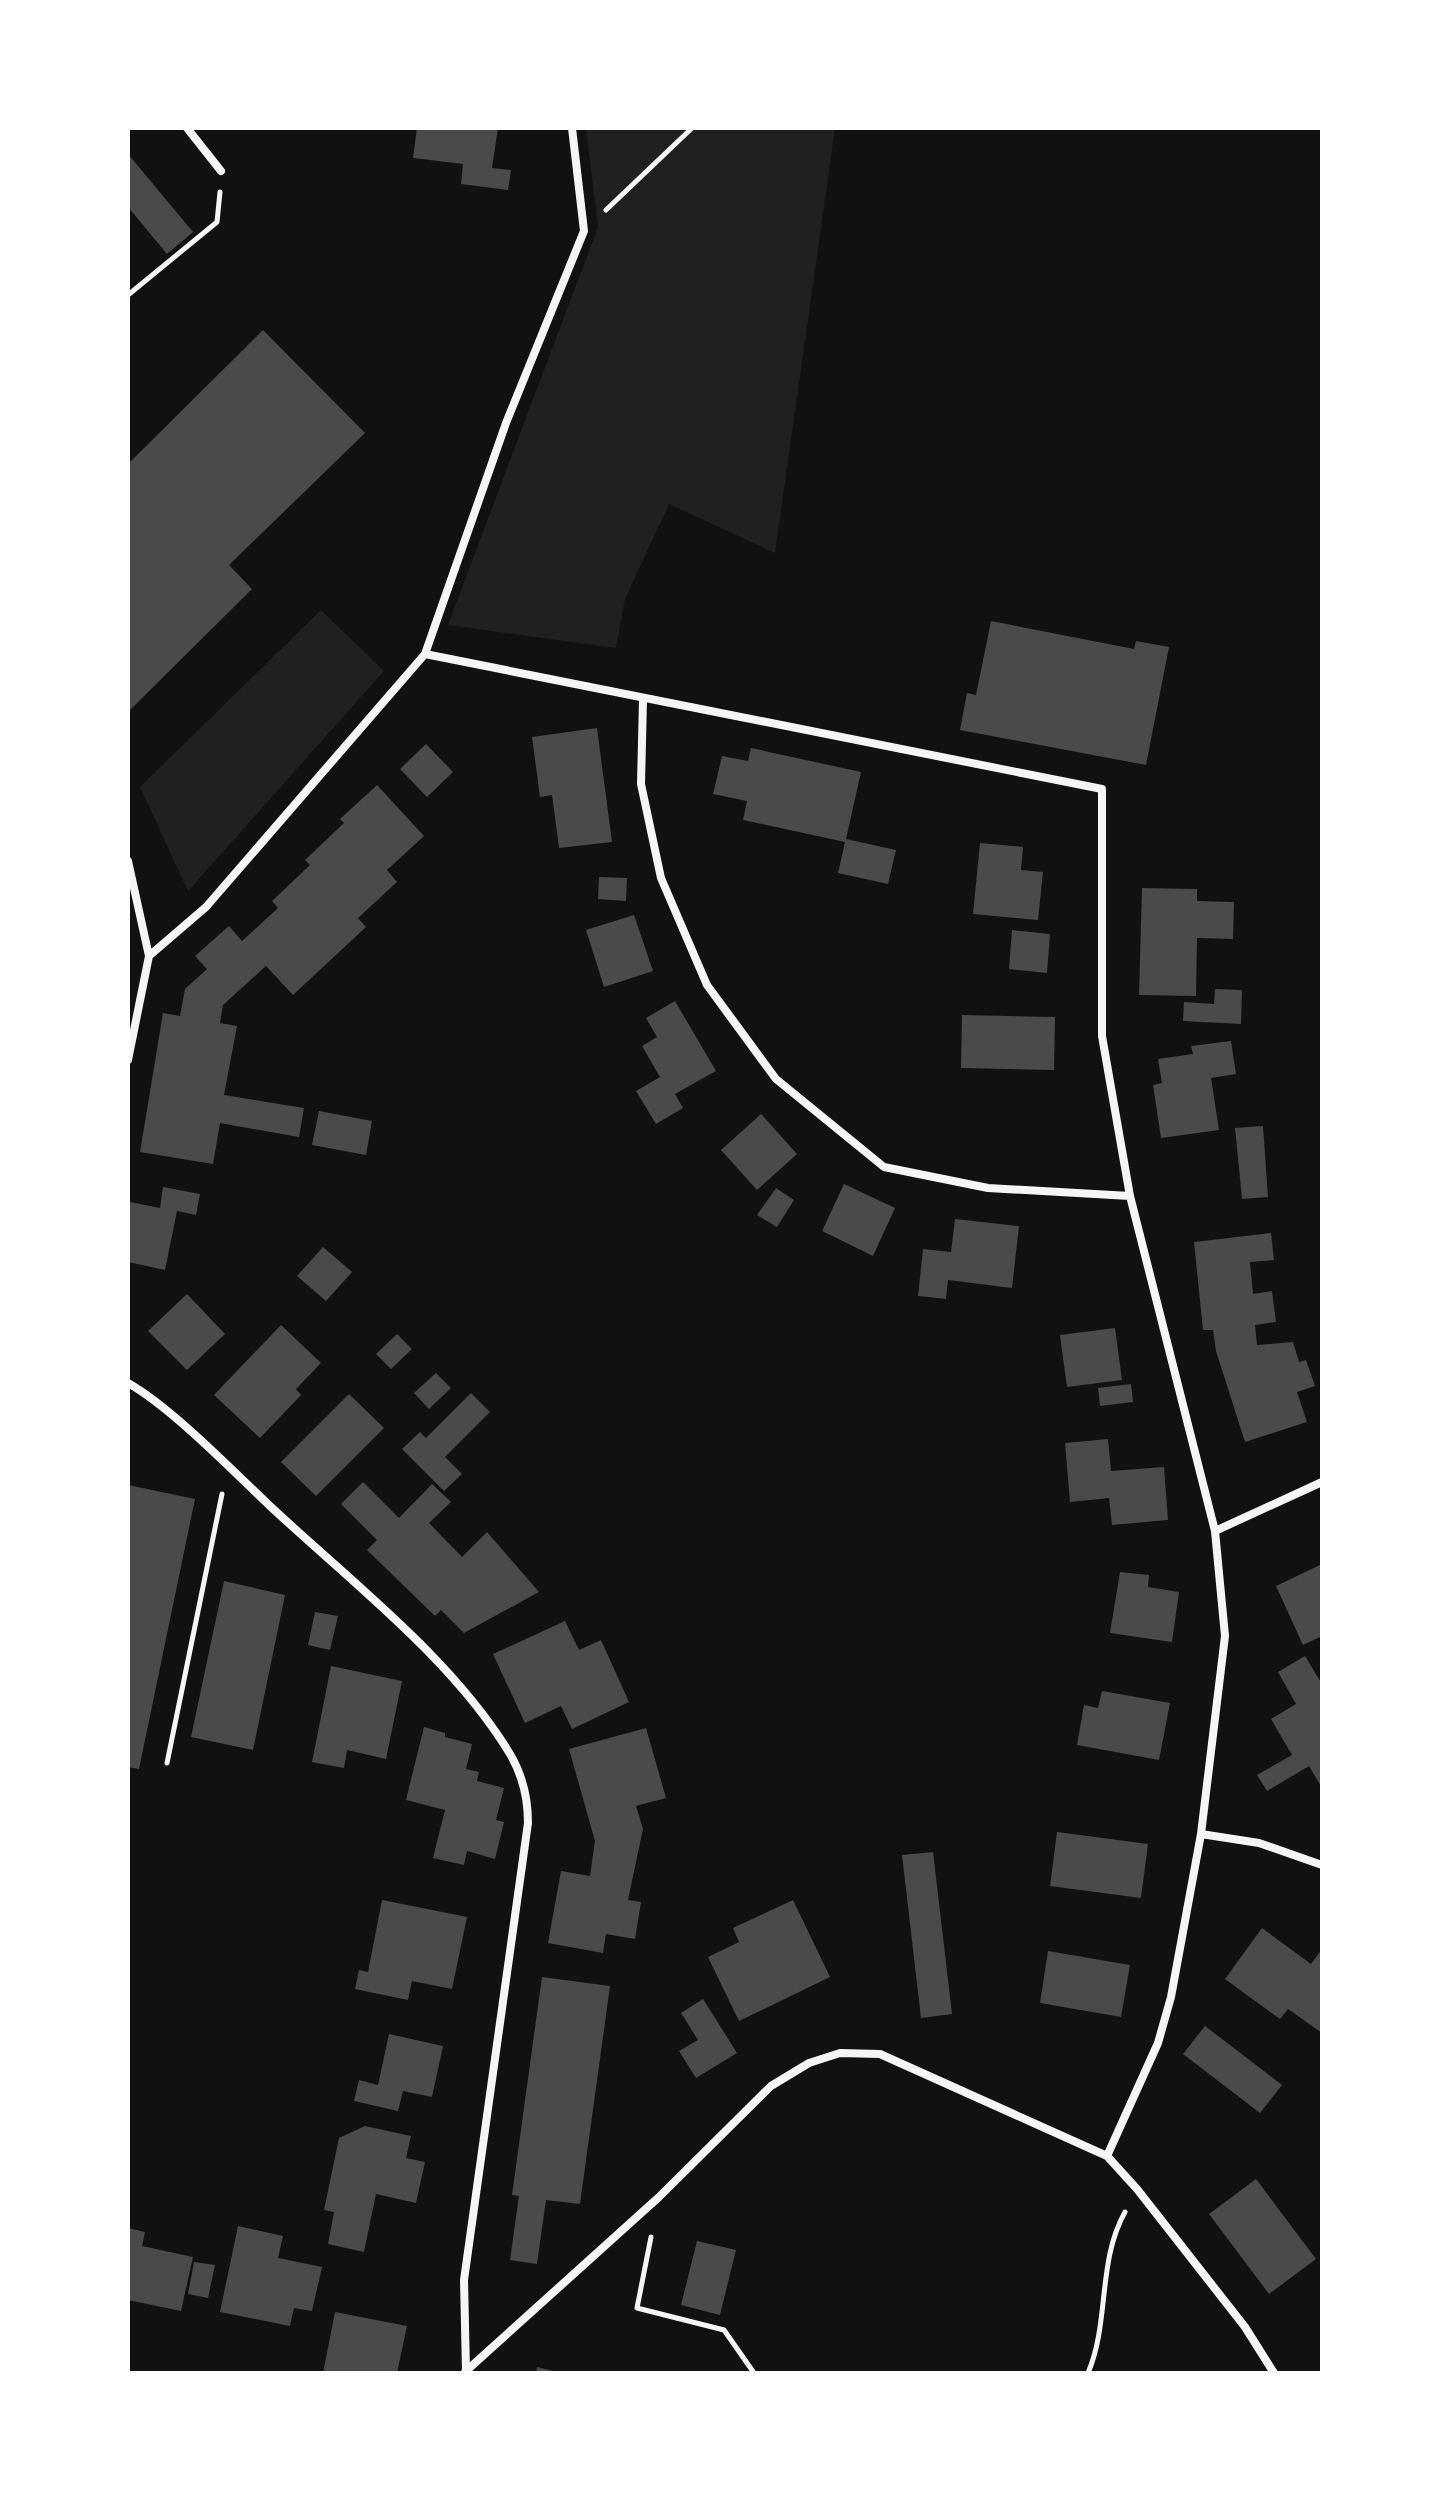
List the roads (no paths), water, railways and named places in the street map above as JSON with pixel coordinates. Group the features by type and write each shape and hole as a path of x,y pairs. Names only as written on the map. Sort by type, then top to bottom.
{"street":[{"path":"187,128 221,171"},
{"path":"149,956 206,907 425,654 506,423 584,231 572,128"},
{"path":"425,654 1102,789 1102,1036 1130,1196 1215,1531 1225,1636 1201,1834 1171,1997 1158,2043 1107,2156"},
{"path":"643,699 641,784 661,878 707,985 776,1079 884,1167 988,1188 1130,1196"},
{"path":"128,861 149,956 128,1060"},
{"path":"128,1383 227,1466 457,1684 510,1754 523,1781 528,1823 464,2280 465,2372"},
{"path":"1215,1531 1322,1482"},
{"path":"1201,1834 1259,1843 1322,1865"},
{"path":"465,2372 659,2197 771,2086 809,2063 840,2053 880,2054 1107,2156 1137,2189 1245,2327 1274,2373"}]}
